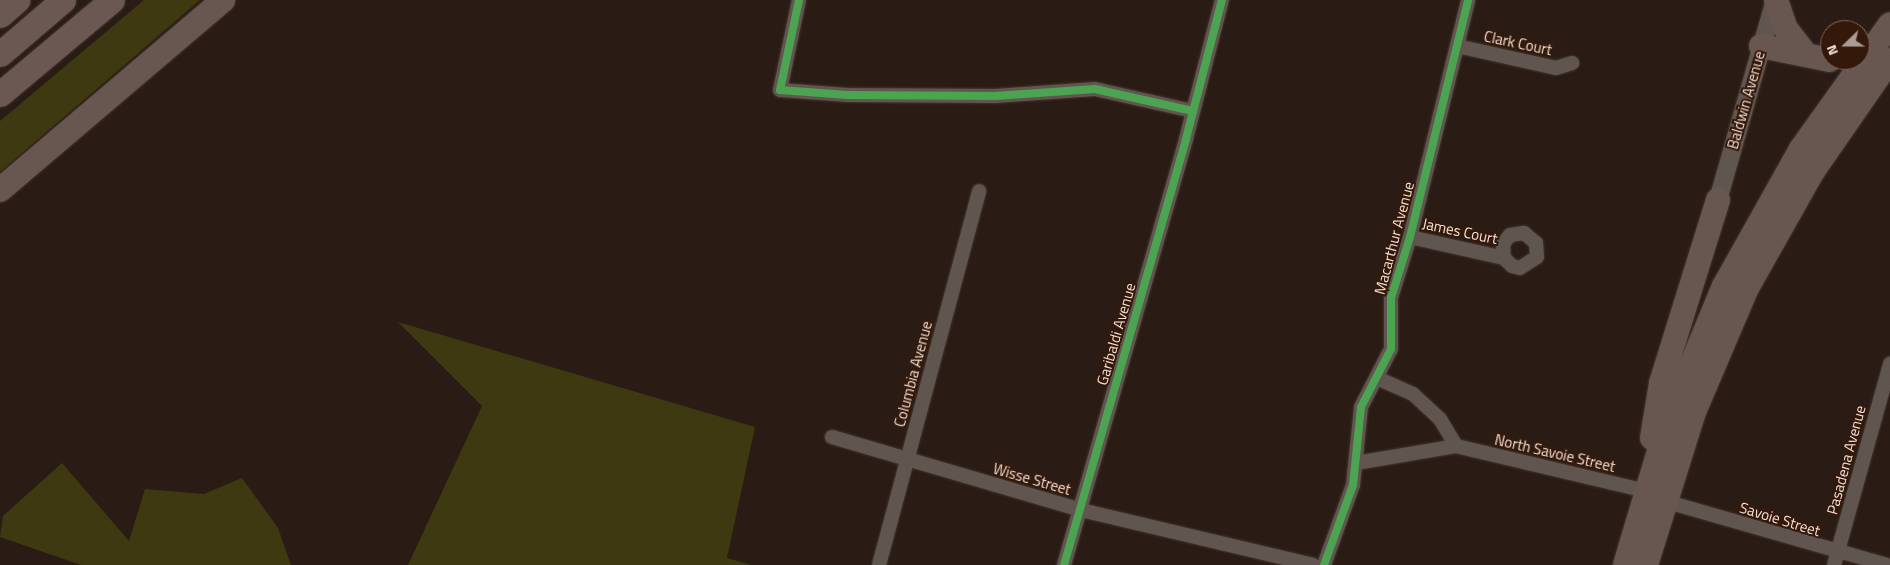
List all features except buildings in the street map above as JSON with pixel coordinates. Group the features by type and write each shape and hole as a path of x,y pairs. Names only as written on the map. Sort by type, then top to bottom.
{"highway":[{"path":"0,15 17,0"},
{"path":"0,54 62,0"},
{"path":"0,190 223,0"},
{"path":"1775,0 1786,29 1806,55"},
{"path":"0,94 111,2"},
{"path":"1875,77 1890,24"},
{"path":"1761,46 1820,58"},
{"path":"1625,565 1655,496 1678,394 1728,278 1788,171 1890,60"},
{"path":"1857,70 1875,77"},
{"path":"1646,565 1655,496 1661,383 1718,200"}],"street":[{"path":"799,0 780,90 848,95 995,96 1095,89 1193,111"},
{"name":"Garibaldi Avenue","path":"1064,565 1193,111 1222,0"},
{"name":"Macarthur Avenue","path":"1324,565 1353,485 1356,463 1357,425 1361,407 1391,350 1391,298 1410,237 1468,0"},
{"name":"Baldwin Avenue","path":"1718,200 1775,0"},
{"name":"Clark Court","path":"1457,46 1556,68 1572,63"},
{"name":"Columbia Avenue","path":"879,565 979,191"},
{"name":"James Court","path":"1410,237 1504,258"},
{"name":"Pasadena Avenue","path":"1836,559 1890,364"},
{"path":"1377,378 1413,394 1440,419 1456,446"},
{"name":"Wisse Street","path":"832,437 1081,510 1313,565"},
{"name":"North Savoie Street","path":"1356,463 1456,446 1655,496"},
{"name":"Savoie Street","path":"1655,496 1836,559 1887,565"}],"shaded area":[{"path":"144,0 200,0 0,172 0,121"},
{"path":"398,322 755,427 727,558 751,565 408,565 482,406"},
{"path":"62,463 129,541 145,489 204,494 242,478 278,528 291,565 81,565 0,537 3,516"}],"cycle path":[{"path":"799,0 780,90 848,95 995,96 1095,89 1193,111"},
{"path":"1064,565 1186,139 1222,0"},
{"path":"1324,565 1353,485 1361,407 1391,349 1391,298 1410,237 1468,0"}]}
